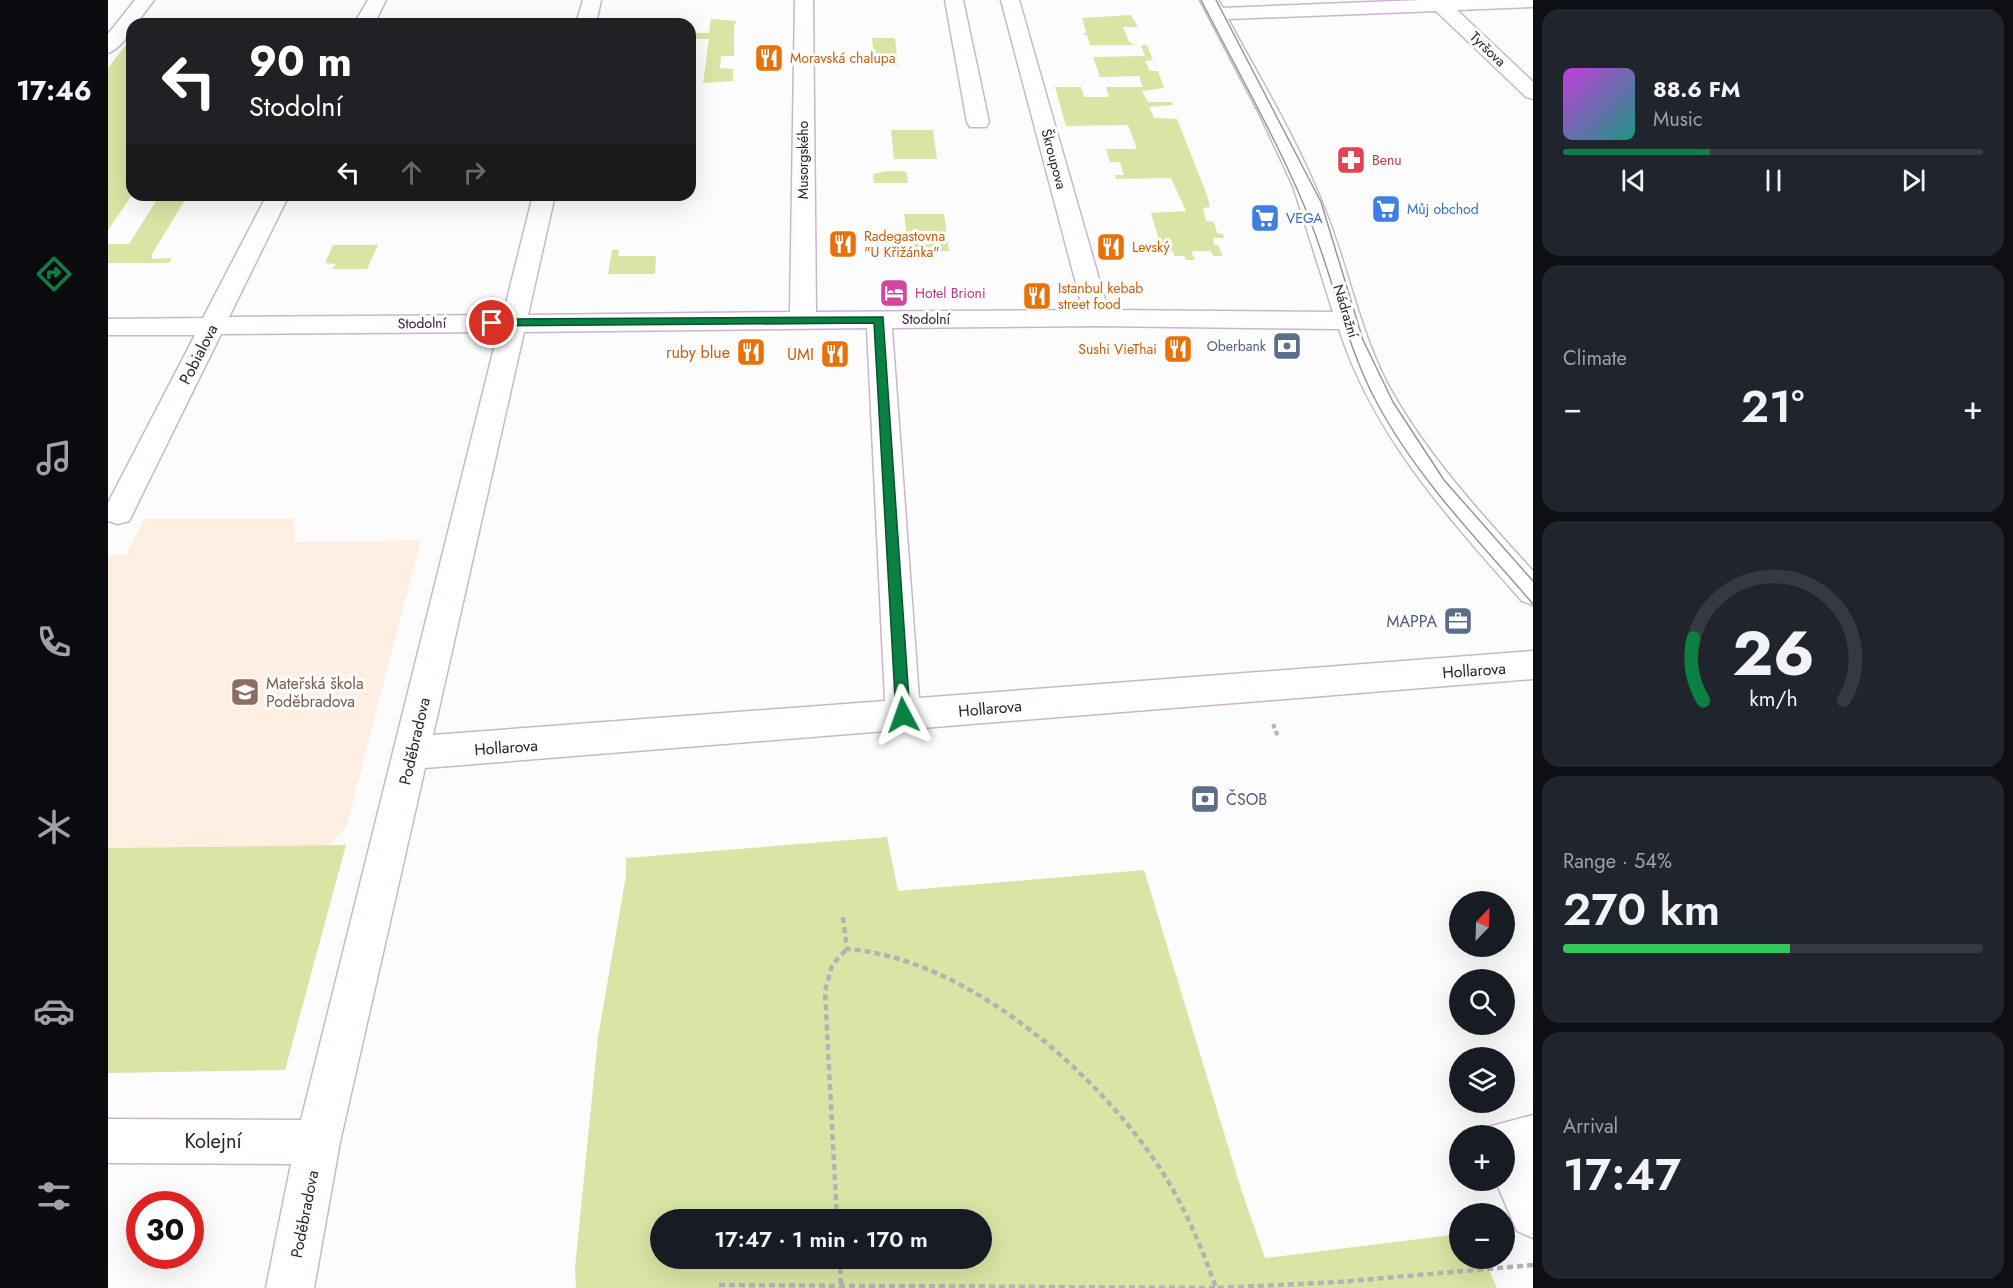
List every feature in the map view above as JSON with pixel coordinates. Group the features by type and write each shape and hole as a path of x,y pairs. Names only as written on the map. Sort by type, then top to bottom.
{"street":[{"path":"131,18 145,0"},
{"path":"367,18 376,0"},
{"path":"588,18 592,0"},
{"name":"Musorgského","path":"803,321 804,0"},
{"path":"954,0 978,122"},
{"name":"Škroupova","path":"1010,0 1098,318"},
{"path":"1213,7 1442,6 1533,1"},
{"name":"Tyršova","path":"1442,6 1533,93"},
{"name":"Nádražní","path":"1213,7 1304,185 1324,238 1348,321 1373,382 1413,450 1458,508 1533,592"},
{"path":"108,46 126,24"},
{"name":"Pobialova","path":"118,513 275,201"},
{"name":"Poděbradova","path":"290,1288 318,1142 543,201"},
{"name":"Stodolní","path":"108,327 1098,318 1348,321"},
{"path":"879,320 903,715"},
{"name":"Hollarova","path":"411,753 1533,665"},
{"path":"1515,1141 1533,1137"},
{"name":"Kolejní","path":"108,1141 318,1142"},
{"path":"1515,1175 1533,1215"}],"path":[{"path":"843,917 848,949"},
{"path":"836,1209 825,991 832,965 848,949"},
{"path":"848,949 887,954 912,961 947,978 1032,1033 1079,1073 1145,1147 1168,1179 1196,1229 1216,1288"},
{"path":"719,1284 841,1287 1216,1288 1340,1285 1533,1265"},
{"path":"840,1269 841,1287"}],"shaded area":[{"name":"Mateřská škola Poděbradova","path":"144,519 294,519 295,542 421,540 346,828 328,846 108,848 108,555 126,555"}],"green space":[{"path":"1131,15 1138,27 1123,27 1129,42 1134,45 1090,45 1087,35 1083,35 1086,32 1082,18"},
{"path":"711,19 737,21 734,25 734,56 721,56 720,68 733,69 733,81 703,83 709,39 696,39 696,33 709,33"},
{"path":"872,38 895,38 898,66 880,66 879,58 874,58"},
{"path":"126,45 126,201 128,201 108,230 108,68"},
{"path":"1141,45 1147,45 1153,60 1145,61 1150,71 1158,71 1164,88 1142,91 1148,102 1172,102 1173,105 1149,107 1154,118 1177,119 1207,195 1210,207 1203,208 1206,221 1214,222 1217,233 1223,234 1224,238 1213,238 1214,245 1218,245 1223,256 1213,256 1211,251 1191,251 1195,260 1186,260 1184,256 1174,256 1173,251 1131,249 1133,245 1160,244 1151,213 1186,211 1171,178 1116,179 1115,175 1124,175 1120,162 1110,162 1106,149 1137,149 1128,125 1066,126 1055,87 1081,87 1084,97 1109,97 1106,87 1143,87 1139,76 1100,77 1093,57 1145,56"},
{"path":"891,130 933,130 937,159 894,159"},
{"path":"904,171 907,173 908,183 874,183 873,174"},
{"path":"156,201 184,201 151,256 153,259 172,258 169,263 108,263 108,244 129,244"},
{"path":"904,214 944,214 949,251 917,251 908,246"},
{"path":"333,245 378,245 367,269 332,269 336,264 325,263"},
{"path":"612,250 619,250 618,256 656,256 655,274 608,274"},
{"path":"887,837 898,891 1144,870 1242,1192 1265,1258 1449,1235 1449,1269 1488,1269 1497,1288 576,1288 575,1268 598,1037 626,876 626,858"},
{"path":"346,845 285,1070 108,1073 108,848"}],"tram line":[{"path":"1201,0 1292,177 1322,253 1355,354 1377,403 1393,431 1429,483 1533,604"},
{"path":"1216,0 1321,202 1363,340 1393,402 1444,480 1533,581"}],"place":[{"name":"Moravská chalupa","path":"769,58"},
{"name":"Benu","path":"1351,160"},
{"name":"Můj obchod","path":"1386,209"},
{"name":"VEGA","path":"1265,218"},
{"name":"Radegastovna \"U Křižánka\"","path":"843,244"},
{"name":"Levský","path":"1111,247"},
{"name":"Hotel Brioni","path":"894,293"},
{"name":"Istanbul kebab street food","path":"1037,296"},
{"name":"Oberbank","path":"1287,346"},
{"name":"Sushi VieThai","path":"1178,349"},
{"name":"ruby blue","path":"751,352"},
{"name":"UMI","path":"835,354"},
{"name":"MAPPA","path":"1458,621"},
{"name":"Mateřská škola Poděbradova","path":"245,692"},
{"name":"ČSOB","path":"1205,799"}],"route":[{"path":"492,323 879,320 903,715"}]}
